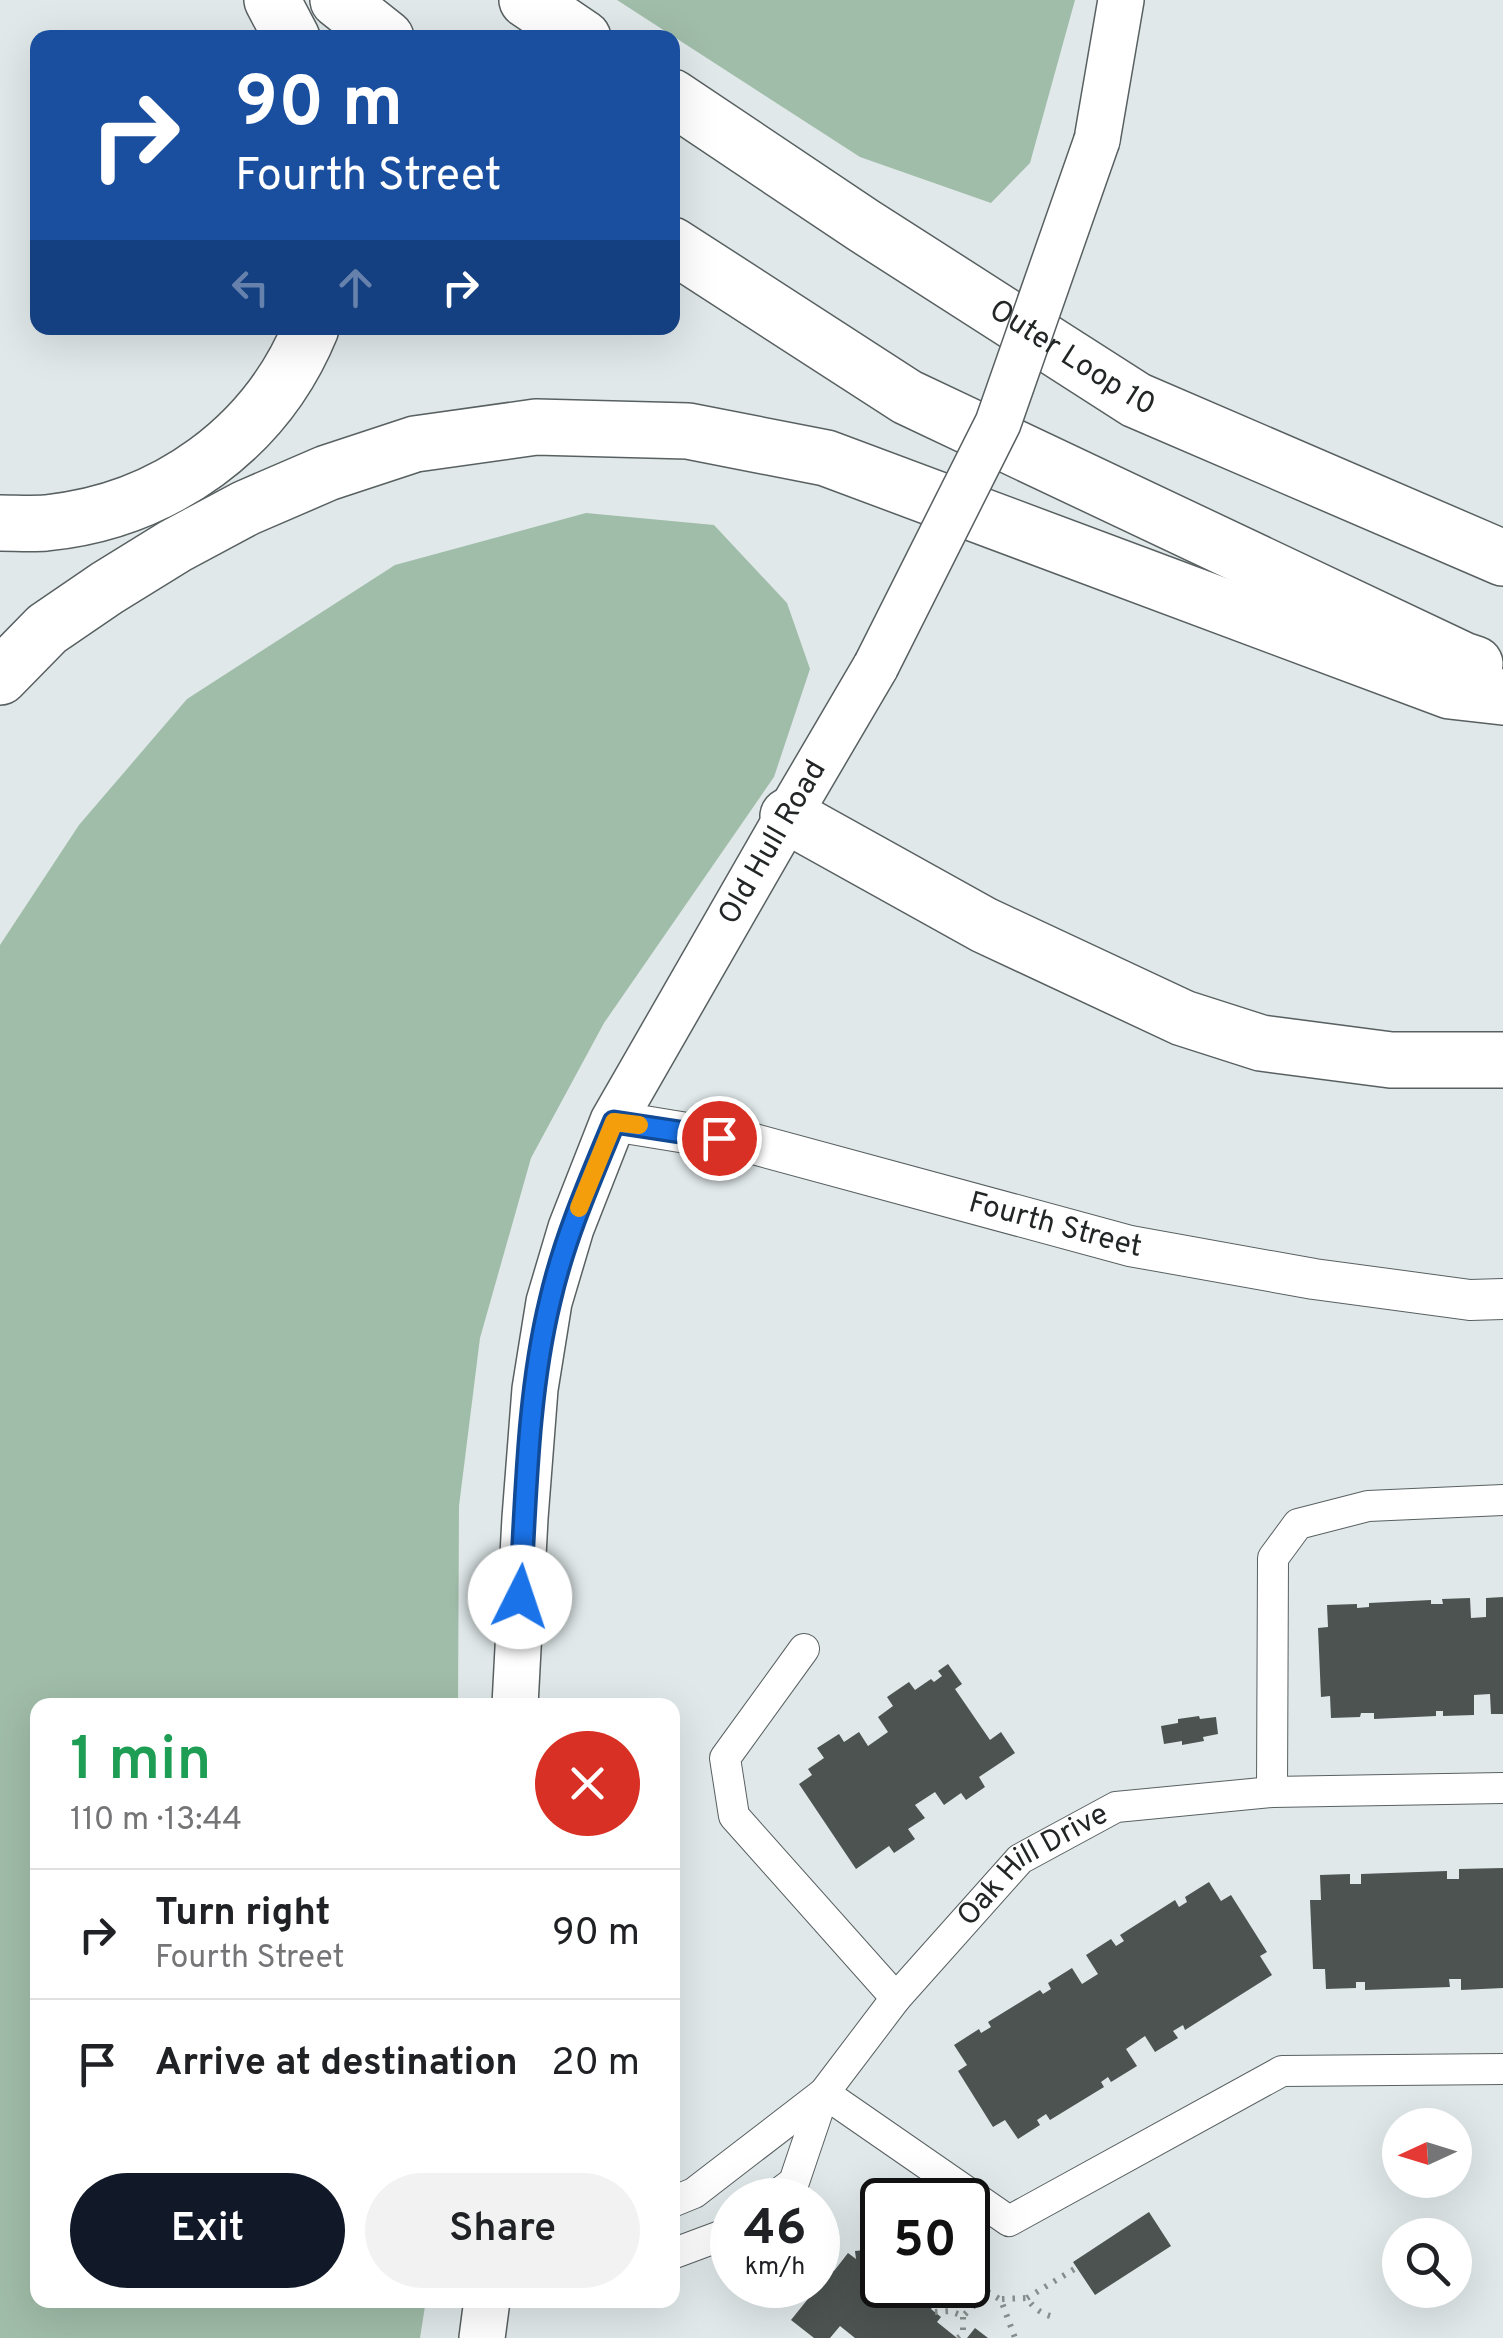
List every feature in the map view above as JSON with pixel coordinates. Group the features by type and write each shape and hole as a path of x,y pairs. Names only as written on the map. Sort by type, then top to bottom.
{"highway":[{"path":"272,0 288,30"},
{"path":"338,0 376,30"},
{"path":"527,0 571,30"},
{"name":"Outer Loop 10","path":"680,103 1136,400 1503,558"},
{"path":"680,250 907,397 1463,660 1503,672"},
{"path":"0,523 46,523 99,513 161,490 205,464 268,405 297,361 308,335"},
{"path":"0,678 47,629 175,546 246,508 326,472 415,444 536,427 688,431 826,458 1450,691 1503,697"},
{"path":"788,816 984,925 1183,1018 1261,1042 1390,1060 1503,1060"}],"main road":[{"name":"Old Hull Road","path":"516,1698 535,1389 546,1320 571,1228 614,1122 876,666 998,423 1097,140 1122,0"}],"street":[{"name":"Fourth Street","path":"614,1122 754,1144 1130,1246 1314,1279 1470,1300 1503,1299"},
{"path":"1272,1792 1273,1558 1298,1524 1368,1506 1503,1500"},
{"path":"804,1649 726,1758 734,1816 896,1998"},
{"name":"Oak Hill Drive","path":"680,2199 694,2193 824,2093 896,1998 1020,1859 1116,1807 1272,1792 1503,1788"},
{"path":"824,2093 1010,2221 1282,2071 1503,2069"},
{"name":"Oak Hill Drive","path":"795,2178 824,2093"},
{"path":"680,2251 710,2239"}],"path":[{"path":"958,2338 962,2334 963,2316 988,2292 1000,2299 1027,2298 1076,2268"},
{"path":"1027,2298 1032,2306 1054,2316"},
{"path":"1000,2299 1015,2338"},
{"path":"934,2312 950,2311 963,2316"}],"green space":[{"path":"617,0 1075,0 1030,163 991,203 860,157 680,41 680,30 663,30"},
{"path":"586,513 714,525 787,603 810,669 774,777 604,1023 531,1158 480,1338 459,1506 458,1698 30,1698 30,2308 425,2308 420,2338 0,2338 0,945 79,825 187,699 395,565"}],"building":[{"path":"1503,1597 1503,1714 1491,1714 1490,1694 1474,1695 1474,1715 1443,1716 1443,1711 1436,1711 1436,1716 1374,1719 1374,1713 1361,1713 1360,1717 1331,1718 1330,1696 1321,1697 1318,1628 1328,1627 1327,1605 1357,1604 1357,1608 1369,1607 1369,1603 1431,1600 1431,1604 1443,1604 1442,1599 1470,1598 1471,1618 1486,1617 1486,1598"},
{"path":"948,1664 962,1684 955,1689 990,1740 1001,1732 1015,1753 979,1777 985,1787 966,1800 961,1793 944,1805 935,1792 915,1805 925,1818 908,1829 915,1839 894,1853 889,1846 856,1869 799,1784 812,1775 808,1769 824,1758 817,1748 839,1734 844,1742 859,1732 868,1746 888,1732 878,1717 893,1706 887,1697 909,1682 915,1690 931,1679 934,1682 942,1676 938,1671"},
{"path":"1199,1716 1216,1717 1218,1734 1203,1737 1204,1741 1164,1744 1161,1726"},
{"path":"1503,1868 1503,1988 1461,1990 1461,1979 1449,1979 1450,1987 1365,1990 1365,1982 1356,1982 1356,1988 1326,1989 1325,1969 1313,1969 1310,1900 1321,1900 1320,1875 1350,1874 1350,1884 1361,1884 1361,1874 1447,1871 1447,1879 1459,1879 1459,1869"},
{"path":"1209,1882 1221,1901 1231,1895 1267,1952 1260,1956 1272,1975 1185,2030 1183,2025 1173,2031 1178,2038 1155,2052 1145,2036 1126,2049 1137,2066 1111,2082 1108,2077 1101,2082 1104,2087 1050,2120 1046,2114 1037,2120 1040,2125 1018,2139 1005,2120 993,2127 958,2071 967,2065 954,2045 979,2029 981,2033 991,2027 988,2022 1040,1990 1043,1994 1051,1989 1048,1983 1072,1968 1082,1984 1098,1974 1086,1955 1111,1939 1116,1946 1124,1941 1120,1935 1175,1900 1179,1907 1187,1902 1185,1897"},
{"path":"1149,2212 1171,2246 1095,2295 1073,2262"},
{"path":"860,2250 860,2308 932,2308 941,2317 937,2322 957,2338 855,2338 840,2326 830,2338 814,2338 791,2320 801,2308 840,2308 840,2263 848,2253 856,2259 855,2251"},
{"path":"975,2328 988,2338 967,2338"}],"slow traffic":[{"path":"579,1208 614,1122 639,1125"}],"route":[{"path":"520,1597 535,1389 549,1302 571,1228 614,1122 719,1138"}]}
